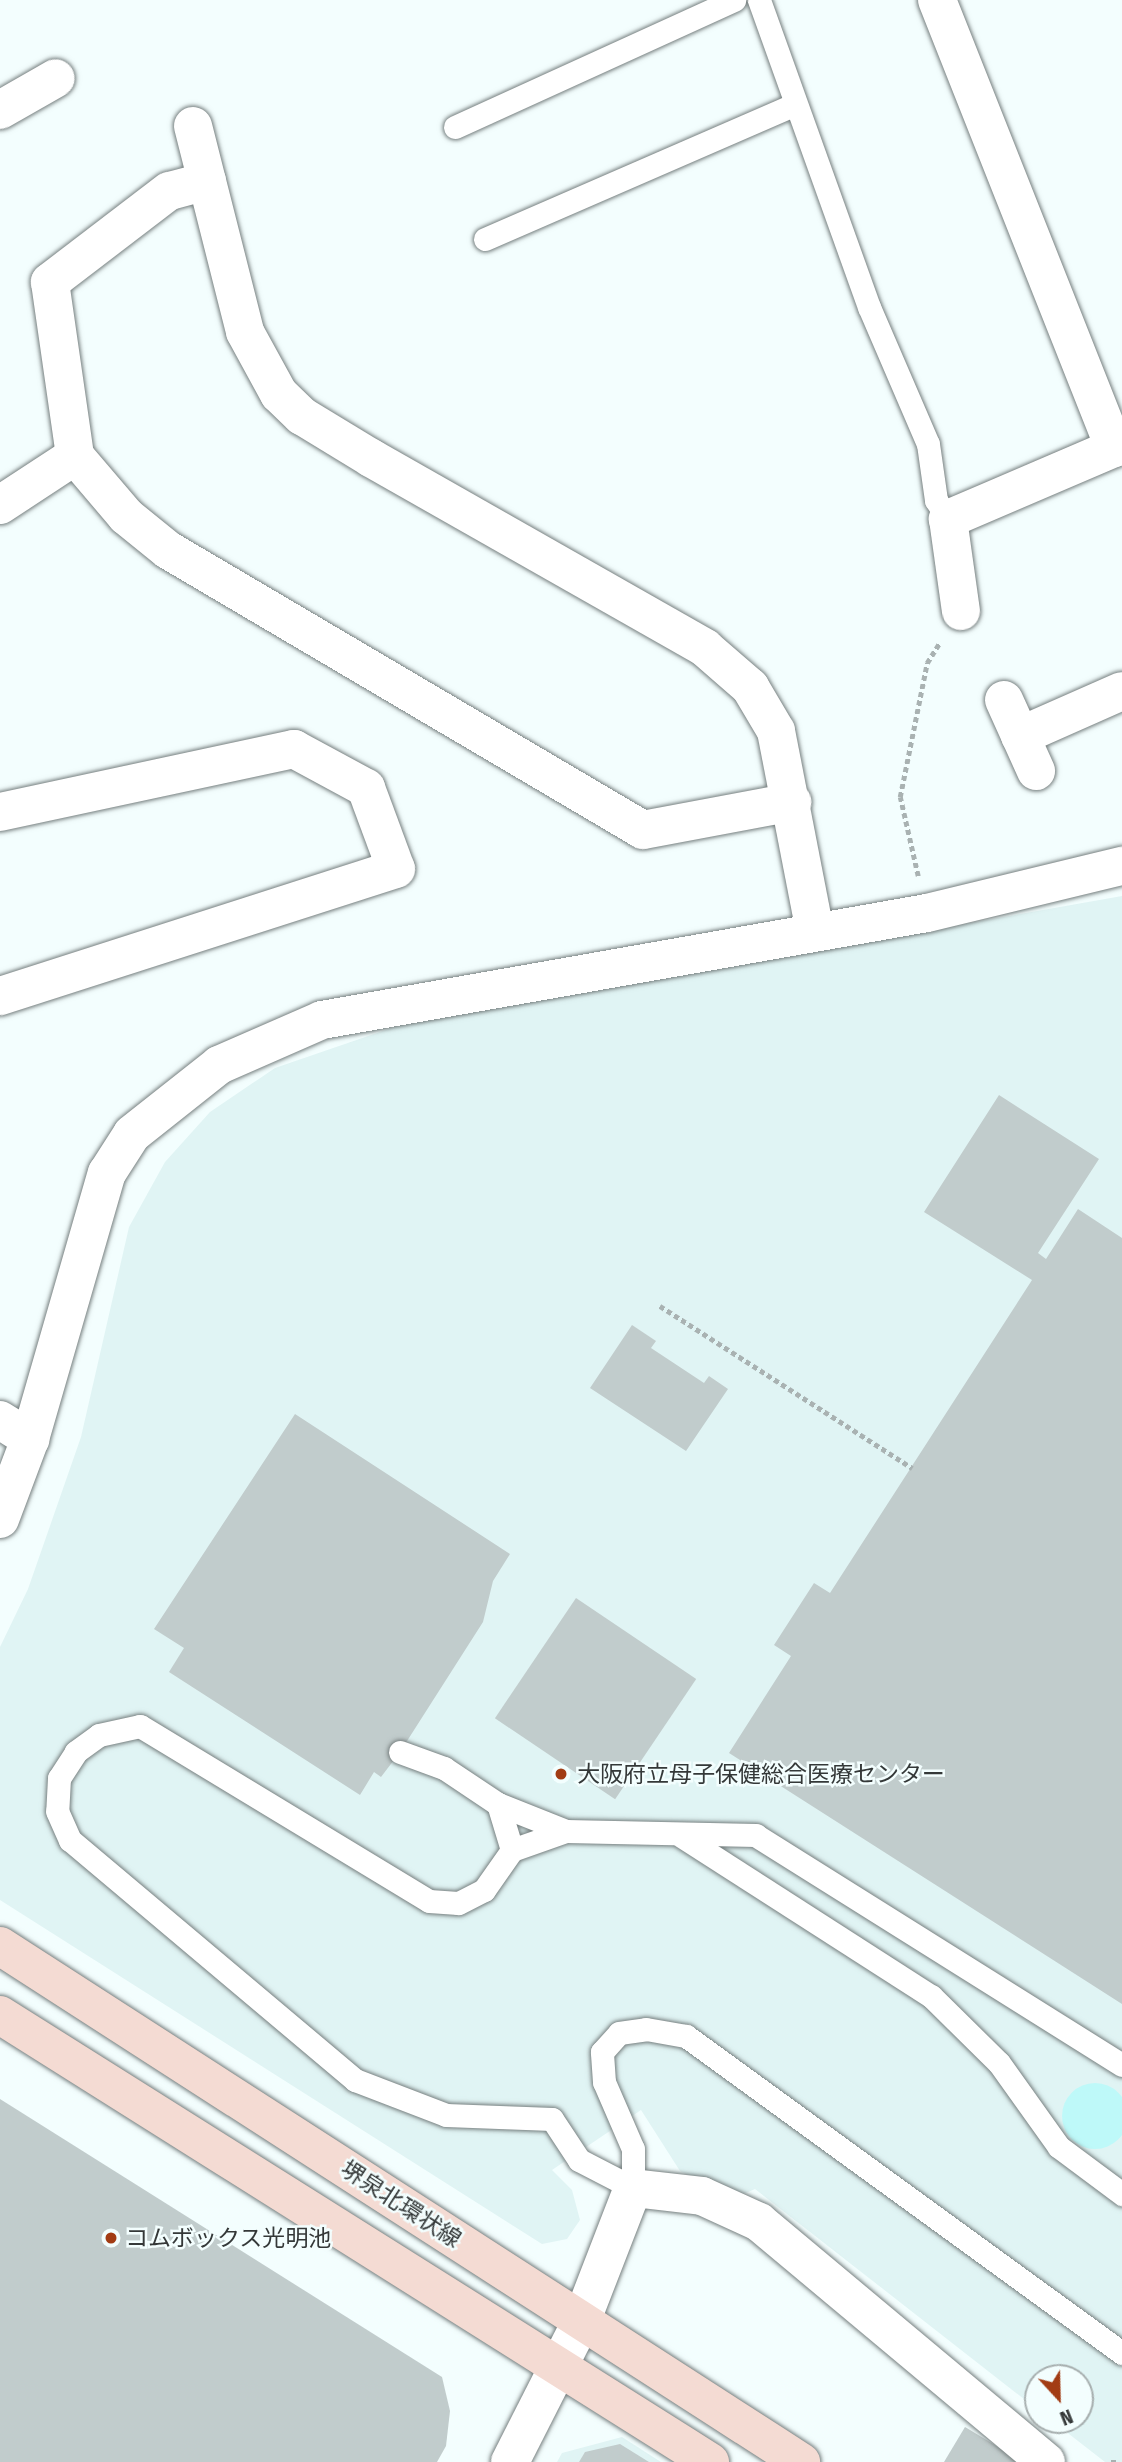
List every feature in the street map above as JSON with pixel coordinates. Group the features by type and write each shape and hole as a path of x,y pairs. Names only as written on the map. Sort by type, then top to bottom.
{"main road":[{"name":"堺泉北環状線","path":"0,1946 801,2462"},
{"path":"0,2015 710,2462"}],"street":[{"path":"937,0 1118,446 948,519 961,611"},
{"path":"0,110 56,78"},
{"path":"194,126 246,332 279,394 302,416 370,458 705,648 750,687 776,731 815,931"},
{"path":"207,181 169,191 50,282 75,456 126,516 168,550 643,830 792,803"},
{"path":"0,505 75,456"},
{"path":"1020,736 1122,691"},
{"path":"1004,700 1036,771"},
{"path":"0,812 294,749 366,789 396,869 0,996"},
{"path":"0,1520 15,1430 107,1173 132,1134 219,1065 322,1020 927,913 1122,866"},
{"path":"510,2462 581,2322 632,2188 702,2196 759,2222 1046,2462"}],"lane":[{"path":"455,127 734,0"},
{"path":"759,0 869,307 928,444 936,500 948,519"},
{"path":"485,239 795,104"},
{"path":"566,1831 512,1850 484,1890 458,1903 429,1901 140,1726 99,1735 76,1752 59,1778 57,1811 69,1840 355,2080 446,2115 552,2119 579,2160 632,2188 633,2149 604,2082 602,2052 619,2033 646,2029 686,2036 1122,2353"},
{"path":"400,1752 443,1768 498,1804 566,1831 683,1838 756,1835 1122,2065"},
{"path":"498,1804 512,1850"},
{"path":"683,1838 931,1996 999,2063 1059,2147 1121,2193"}],"path":[{"path":"919,881 900,797 927,663 961,611"},
{"path":"660,1306 912,1468"},
{"path":"1111,2462 1117,2462"}],"shaded area":[{"name":"大阪府立母子保健総合医療センター","path":"1122,896 1122,2462 1105,2462 1069,2434 1094,2434 1094,2364 1024,2364 1024,2399 755,2189 734,2198 680,2171 641,2110 552,2170 572,2190 580,2220 567,2239 542,2244 0,1900 0,1647 28,1589 81,1437 129,1227 165,1162 210,1112 275,1068 406,1023"},
{"path":"1095,2083 1108,2086 1118,2093 1125,2103 1128,2116 1125,2129 1118,2139 1108,2146 1095,2149 1082,2146 1072,2139 1065,2129 1062,2116 1065,2103 1072,2093 1082,2086"},
{"path":"622,2437 661,2462 557,2462 562,2453"}],"building":[{"path":"999,1095 1099,1159 1038,1253 1046,1259 1078,1209 1122,1238 1122,2004 729,1753 791,1656 774,1645 814,1583 830,1593 1032,1280 924,1212"},
{"path":"632,1325 656,1341 651,1348 704,1383 709,1376 728,1389 686,1451 590,1388"},
{"path":"295,1414 510,1554 493,1581 483,1622 400,1752 381,1777 374,1772 360,1795 169,1672 184,1648 154,1629"},
{"path":"576,1598 696,1679 615,1799 495,1718"},
{"name":"コムボックス光明池","path":"0,2099 442,2377 450,2411 446,2446 437,2462 0,2462"},
{"path":"965,2427 1023,2462 944,2462"},
{"path":"620,2444 649,2462 579,2462 585,2452"}],"place":[{"name":"大阪府立母子保健総合医療センター","path":"561,1774"},
{"name":"コムボックス光明池","path":"111,2238"}]}
